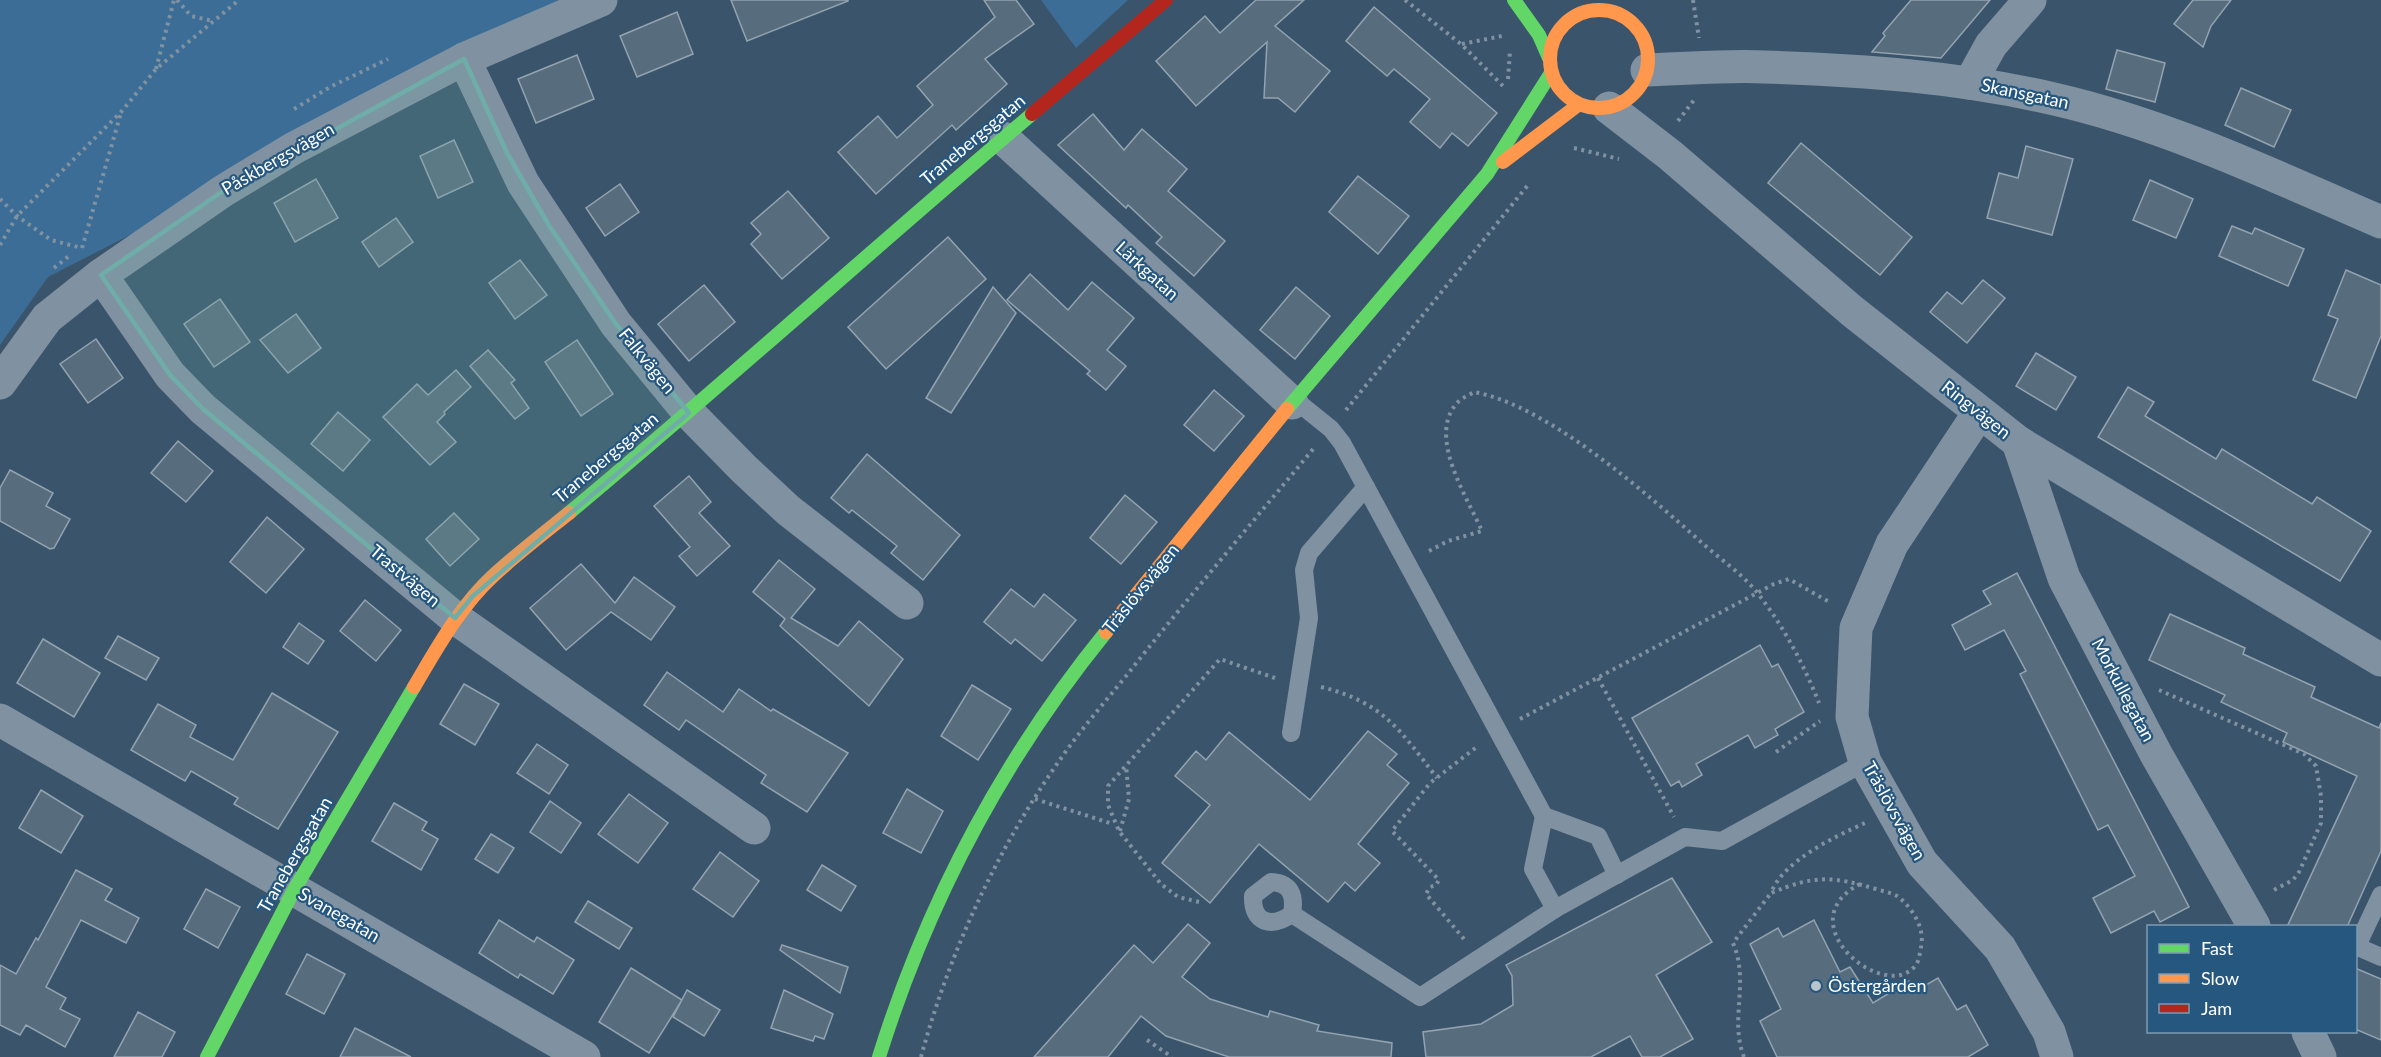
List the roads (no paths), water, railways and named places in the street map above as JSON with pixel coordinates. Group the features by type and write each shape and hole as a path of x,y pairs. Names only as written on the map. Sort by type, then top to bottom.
{"street":[{"name":"Påskbergsvägen","path":"0,383 47,318 101,275 223,191 294,148 464,59 601,0"},
{"name":"Tranebergsgatan","path":"207,1057 294,890 456,618 494,575 689,412 1002,138 1166,0"},
{"path":"1514,0 1539,35 1549,58 1551,73 1561,92 1593,106 1629,98 1643,81 1647,70 1645,42 1631,14 1600,10 1581,13 1563,25 1556,35 1549,58"},
{"path":"1971,83 1991,45 2030,0"},
{"path":"1563,4 1581,13"},
{"name":"Falkvägen","path":"464,59 507,153 548,224 616,324 689,412 789,510 907,603"},
{"name":"Skansgatan","path":"1647,70 1763,67 1971,83 2054,99 2165,131 2221,152 2381,222"},
{"name":"Träslövsvägen","path":"879,1057 901,987 932,912 963,847 1011,762 1092,649 1294,401 1487,174 1551,73"},
{"name":"Träslövsvägen","path":"1487,174 1593,106"},
{"name":"Ringvägen","path":"1593,106 1656,145 1852,311 2018,442 2381,660"},
{"name":"Lärkgatan","path":"1002,138 1294,401"},
{"name":"Trastvägen","path":"101,275 185,392 456,618 754,828"},
{"name":"Träslövsvägen","path":"1979,413 1892,544 1860,617 1856,628 1852,717 1865,762 1922,863 2000,948 2049,1032 2057,1057"},
{"name":"Morkullegatan","path":"2018,442 2064,578 2162,764 2249,917"},
{"name":"Svanegatan","path":"0,720 584,1057"},
{"path":"2308,1033 2320,1057"}],"lane":[{"path":"1294,401 1331,429 1342,443 1544,816 1533,869 1555,909"},
{"path":"1291,733 1309,618 1304,570 1309,553 1366,487"},
{"path":"1292,915 1420,997 1555,909 1685,837 1722,841 1865,762"},
{"path":"1544,816 1598,837 1617,875"},
{"path":"2381,895 2357,948 2381,957"}],"place":[{"name":"Östergården","path":"1816,986"}]}
